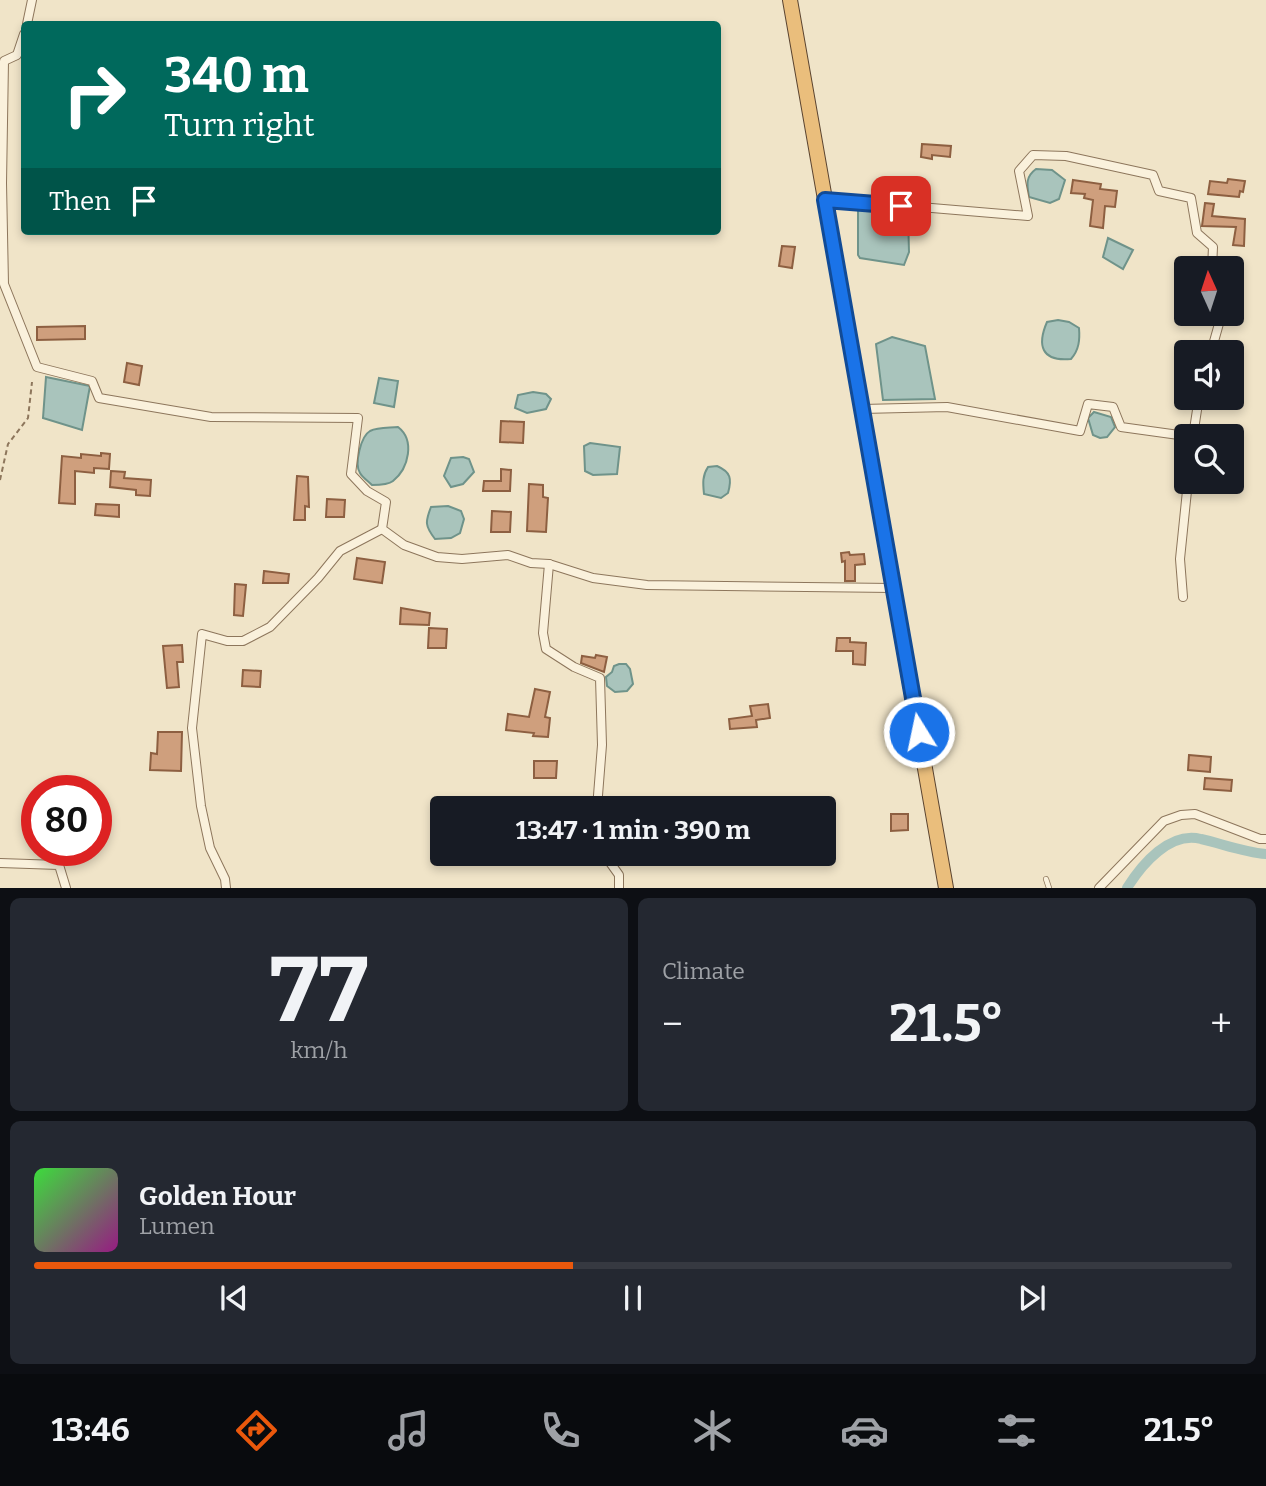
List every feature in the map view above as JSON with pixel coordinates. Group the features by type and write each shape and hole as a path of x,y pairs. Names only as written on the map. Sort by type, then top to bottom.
{"highway":[{"path":"790,0 946,887"}],"street":[{"path":"28,21 32,0"},
{"path":"21,43 17,55 4,61 2,82 4,284 37,367 92,381 99,398 211,417 358,418 351,474 367,491 386,502 382,529"},
{"path":"825,200 1028,216 1019,172 1033,156 1066,156 1153,175 1158,191 1191,198 1196,233 1213,247 1213,256"},
{"path":"862,409 947,407 1080,431 1088,404 1113,407 1121,427 1174,434"},
{"path":"1183,597 1180,559 1187,494"},
{"path":"382,529 404,545 437,557 461,559 508,555 593,578 646,584 893,589"},
{"path":"226,887 225,879 210,848 203,817 191,728 202,634 227,641 243,641 270,627 318,578 340,551 382,529"},
{"path":"549,565 543,633 546,649 574,667 600,678 602,745 598,796"},
{"path":"1099,887 1164,821 1181,815 1195,814 1266,839"},
{"path":"0,863 59,865 66,887"},
{"path":"613,866 620,875 619,887"}],"lane":[{"path":"1046,879 1049,887"}],"path":[{"path":"0,480 8,444 20,432 28,418 32,382"}],"water":[{"path":"1036,169 1052,170 1065,180 1059,199 1050,203 1029,197 1028,178"},
{"path":"858,206 889,206 908,215 909,252 904,265 860,258"},
{"path":"1108,238 1133,250 1123,269 1103,257"},
{"path":"1058,320 1079,328 1078,345 1071,359 1053,358 1042,345 1047,322"},
{"path":"892,337 925,346 935,399 883,400 876,344"},
{"path":"46,377 90,386 82,430 43,418"},
{"path":"379,378 398,381 394,407 374,403"},
{"path":"533,392 546,394 551,399 546,409 527,413 515,408 518,395"},
{"path":"1094,412 1111,417 1115,427 1107,437 1093,435 1088,418"},
{"path":"398,427 407,439 408,446 403,469 391,482 372,485 358,469 361,444 370,431"},
{"path":"590,443 620,447 617,474 593,475 585,471 584,446"},
{"path":"451,458 469,459 474,472 463,484 451,487 444,476"},
{"path":"717,466 728,473 730,480 728,493 721,498 704,494 703,480 706,470 708,467"},
{"path":"448,506 461,511 464,519 460,533 451,538 435,539 427,524 431,507"},
{"path":"626,664 630,669 633,684 627,691 615,692 607,686 606,677 614,666"}],"building":[{"path":"922,144 951,146 950,157 921,157"},
{"path":"1228,179 1245,181 1239,197 1208,194 1210,181 1227,183"},
{"path":"1073,180 1101,184 1100,189 1117,191 1115,207 1105,206 1103,228 1090,226 1093,200 1084,198 1085,194 1071,193"},
{"path":"1205,203 1214,204 1212,216 1245,219 1244,246 1233,245 1236,227 1202,226"},
{"path":"782,246 795,247 792,268 779,266"},
{"path":"85,326 85,339 37,340 37,327"},
{"path":"127,363 142,366 139,385 124,382"},
{"path":"501,421 524,422 523,443 500,442"},
{"path":"101,453 110,454 109,469 94,468 94,473 75,471 75,504 59,503 62,456 81,458 81,454 101,456"},
{"path":"501,469 511,470 510,491 483,491 484,481 501,481"},
{"path":"111,471 125,472 124,478 151,480 150,496 136,495 136,490 110,487"},
{"path":"297,476 308,477 309,507 305,506 305,520 294,520"},
{"path":"529,484 543,485 543,497 548,498 546,532 527,531"},
{"path":"327,499 345,500 344,517 326,517"},
{"path":"96,504 119,505 119,517 95,515"},
{"path":"492,511 511,512 510,532 491,532"},
{"path":"849,552 850,555 864,554 865,564 855,565 855,581 845,581 845,561 842,562 841,553"},
{"path":"357,558 385,562 382,583 354,579"},
{"path":"264,571 289,574 288,583 263,583"},
{"path":"235,584 246,585 243,616 234,615"},
{"path":"401,608 430,613 429,625 400,624"},
{"path":"429,628 447,629 446,648 428,648"},
{"path":"837,638 850,638 850,642 866,643 865,665 853,664 853,651 836,651"},
{"path":"182,645 183,662 177,662 179,687 167,688 163,646"},
{"path":"596,655 607,657 604,672 581,663 582,656 595,658"},
{"path":"243,670 261,671 260,687 242,686"},
{"path":"535,689 550,692 545,717 550,718 548,737 506,730 508,714 529,717"},
{"path":"768,704 770,718 756,720 757,727 730,729 729,719 752,716 750,706"},
{"path":"158,732 182,732 181,771 150,770 151,753 157,754"},
{"path":"1189,755 1211,757 1210,772 1188,770"},
{"path":"534,761 557,761 556,778 534,778"},
{"path":"1205,778 1232,780 1231,791 1204,789"},
{"path":"891,814 908,814 908,830 891,831"}],"waterway":[{"path":"1127,888 1149,860 1178,840 1201,839 1266,854"}],"route":[{"path":"901,206 825,200 919,732"}]}
